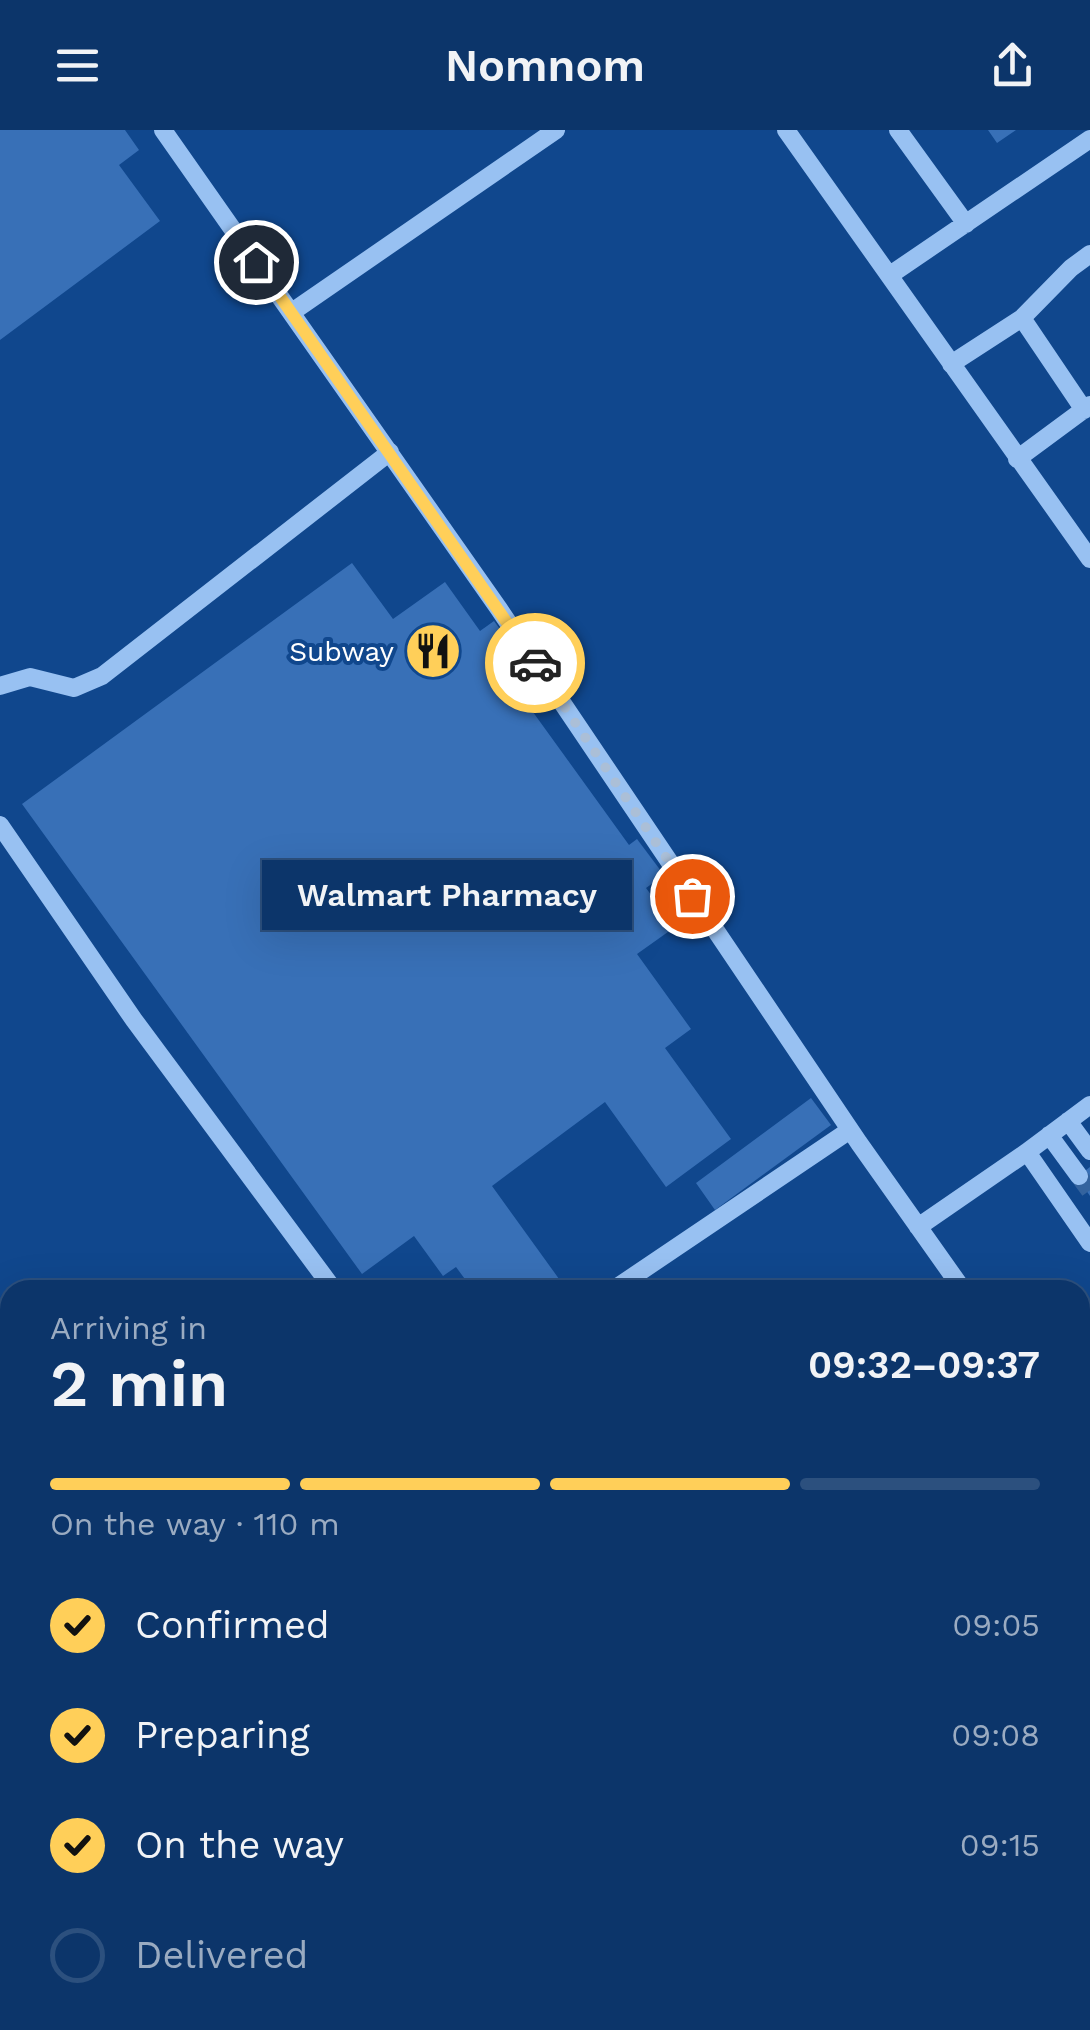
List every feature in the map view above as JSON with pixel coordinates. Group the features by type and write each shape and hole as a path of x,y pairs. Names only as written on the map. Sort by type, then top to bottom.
{"street":[{"path":"163,130 390,452 955,1280"},
{"path":"292,312 556,130"},
{"path":"786,130 1090,559"},
{"path":"898,130 966,224"},
{"path":"890,276 1090,139"},
{"path":"951,364 1022,318 1090,254"},
{"path":"1018,459 1087,408 1022,318"},
{"path":"0,686 30,676 74,688 102,676 390,452"},
{"path":"1072,534 1090,522"},
{"path":"0,825 134,1020 327,1280"},
{"path":"918,1227 1090,1105"},
{"path":"1068,1121 1090,1151"},
{"path":"628,1280 850,1130"},
{"path":"1049,1135 1079,1176"},
{"path":"1027,1152 1090,1242"}],"building":[{"path":"0,130 125,130 139,150 119,165 160,221 0,340"},
{"path":"988,130 1016,130 997,143"},
{"path":"352,563 393,619 445,582 480,631 494,621 525,663 507,676 629,845 637,839 664,875 646,888 675,927 637,954 691,1029 665,1048 731,1139 666,1187 605,1102 492,1186 560,1280 466,1280 456,1267 443,1276 414,1236 362,1274 22,804"},
{"path":"811,1098 831,1125 715,1210 696,1183"},
{"path":"1090,1167 1090,1196 1077,1177"}],"tunnel":[{"path":"1079,1176 1090,1191"}],"way so far":[{"path":"535,663 692,896"}],"place":[{"name":"Subway","path":"433,651"},
{"name":"Walmart Pharmacy","path":"692,896"}],"route":[{"path":"256,262 535,663"}]}
